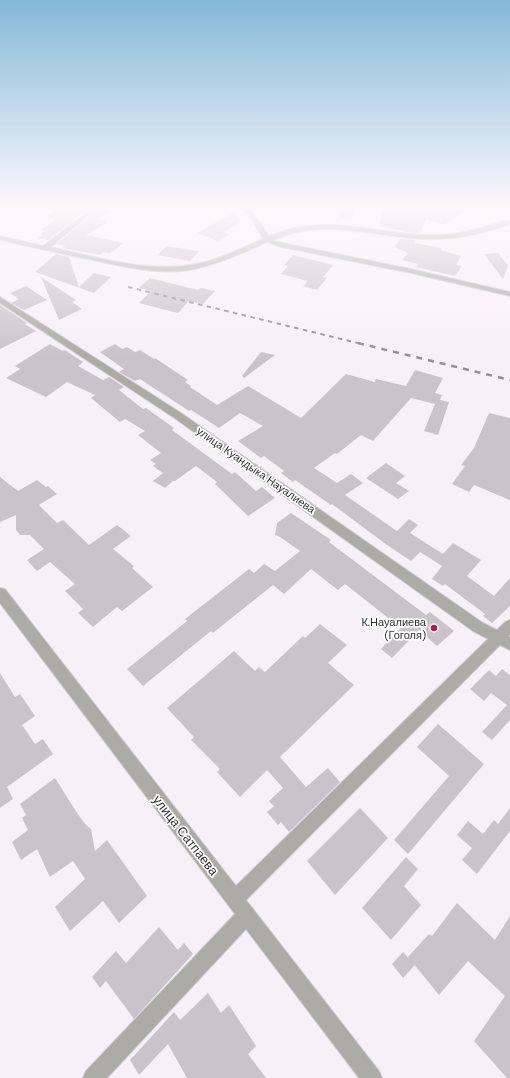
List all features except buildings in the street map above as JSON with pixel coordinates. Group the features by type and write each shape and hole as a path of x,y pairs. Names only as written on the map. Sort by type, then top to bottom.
{"street":[{"path":"79,255 137,268 163,270 204,265 231,255"},
{"path":"333,255 412,271 510,294"},
{"name":"улица Куандыка Науалиева","path":"0,299 177,415 244,463 347,533 478,627 505,641"},
{"name":"улица Сатпаева","path":"0,593 372,1078"},
{"path":"235,899 505,641 510,626"},
{"path":"93,1078 247,915"}],"railway":[{"path":"128,287 362,344"},
{"path":"358,343 510,380"}],"place":[{"name":"К.Науалиева (Гоголя)","path":"434,628"}]}
